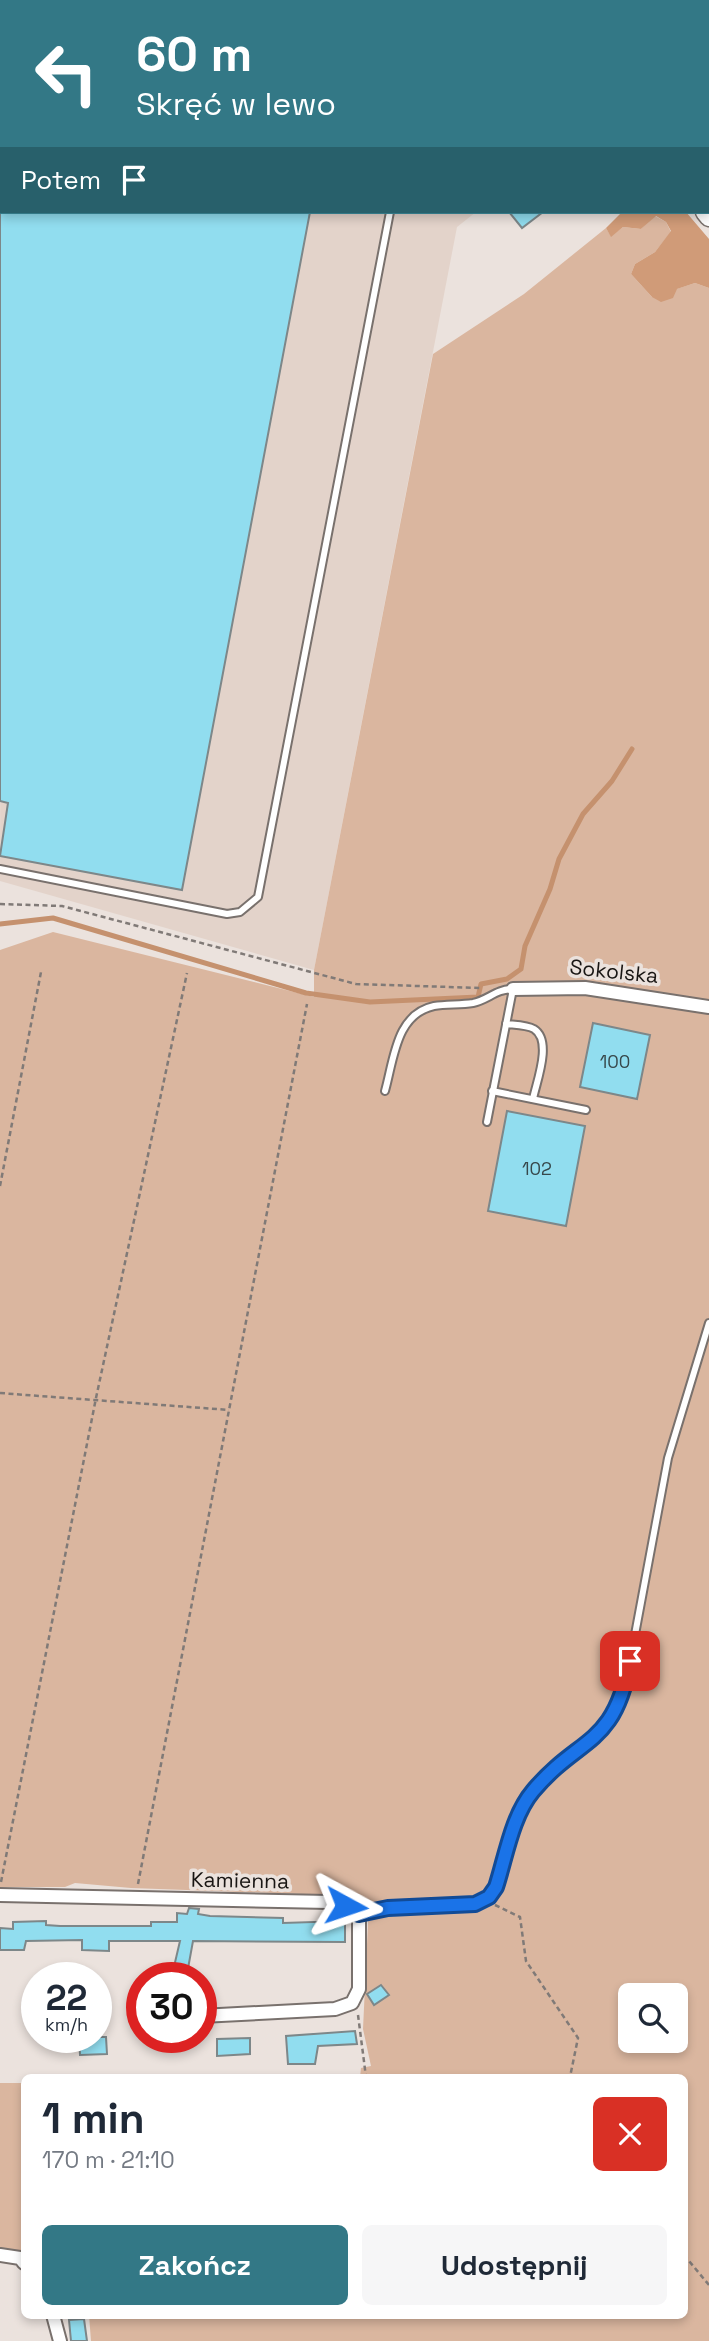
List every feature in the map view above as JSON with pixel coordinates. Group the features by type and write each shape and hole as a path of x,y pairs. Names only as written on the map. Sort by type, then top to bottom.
{"street":[{"name":"Sokolska","path":"513,989 585,988 709,1007"},
{"name":"Kamienna","path":"0,1895 329,1902 346,1906 359,1914"},
{"path":"217,2015 335,2009 352,2003 359,1989 359,1914"},
{"path":"0,2255 21,2259"},
{"path":"54,2319 60,2341"}],"lane":[{"path":"0,869 227,914 240,912 258,897 390,214"},
{"path":"385,1091 404,1024 433,1006 477,1003 500,989 513,989 486,1122"},
{"path":"506,1024 534,1029 540,1035 543,1051 533,1099"},
{"path":"492,1091 586,1110"},
{"path":"359,1914 405,1906 466,1905 489,1897 496,1887 524,1804 557,1768 603,1730 620,1704 678,1415 709,1323"}],"path":[{"path":"0,904 62,906 356,984 480,988 489,994"},
{"path":"0,1186 41,972"},
{"path":"0,1895 6,1850 96,1398 187,973"},
{"path":"136,1898 307,1004"},
{"path":"0,1393 96,1398 229,1410"},
{"path":"489,1897 497,1908 520,1917 526,1961 578,2038 571,2074"},
{"path":"352,2003 358,2010 366,2074"},
{"path":"688,2261 709,2286"}],"shaded area":[{"path":"2,214 473,214 457,227 314,970 0,881"},
{"path":"620,214 688,214 709,239 709,288 695,283 677,289 673,298 661,302 652,297 631,274 635,264 655,252 671,231 666,222 656,216 641,229 623,227 611,237 606,228"},
{"path":"655,216 666,222 671,232 655,252 635,264 631,274 652,297 695,283 709,288 709,2341 91,2341 89,2319 688,2319 688,2074 360,2074 361,2068 371,2066 363,2029 369,1902 329,1895 131,1888 75,1883 65,1887 0,1887 0,950 53,932 314,997 314,970 433,354 524,294 606,228 611,236 623,227 641,229"},
{"path":"0,2083 21,2083 21,2252 0,2251"}],"building":[{"path":"0,214 310,214 182,890 0,856 8,803 0,801"},
{"path":"511,214 540,214 522,228"},
{"path":"593,1023 650,1035 637,1099 580,1087"},
{"path":"507,1111 585,1126 566,1226 488,1211"},
{"path":"189,1908 199,1909 198,1914 210,1916 283,1918 283,1923 345,1921 345,1942 193,1941 189,1962 175,1962 180,1941 109,1941 109,1951 82,1950 82,1940 26,1941 24,1950 0,1950 0,1928 13,1929 13,1922 46,1921 46,1925 60,1926 151,1926 151,1922 177,1922 177,1913 187,1914"},
{"path":"381,1985 389,1995 374,2005 367,1994"},
{"path":"355,2031 357,2044 318,2046 315,2064 288,2064 286,2036"},
{"path":"250,2038 250,2054 217,2056 217,2039"},
{"path":"80,2053 107,2054 80,2055"},
{"path":"84,2319 87,2341 71,2341 69,2320"}],"waterway":[{"path":"0,924 53,918 306,993 370,1002 478,997 481,984 507,979 521,969 525,946 550,889 559,859 583,814 612,781 632,749"}],"route":[{"path":"346,1906 359,1914 371,1909 405,1906 466,1905 481,1903 489,1897 496,1887 524,1804 533,1790 593,1740 611,1720 620,1704 630,1661"}]}
